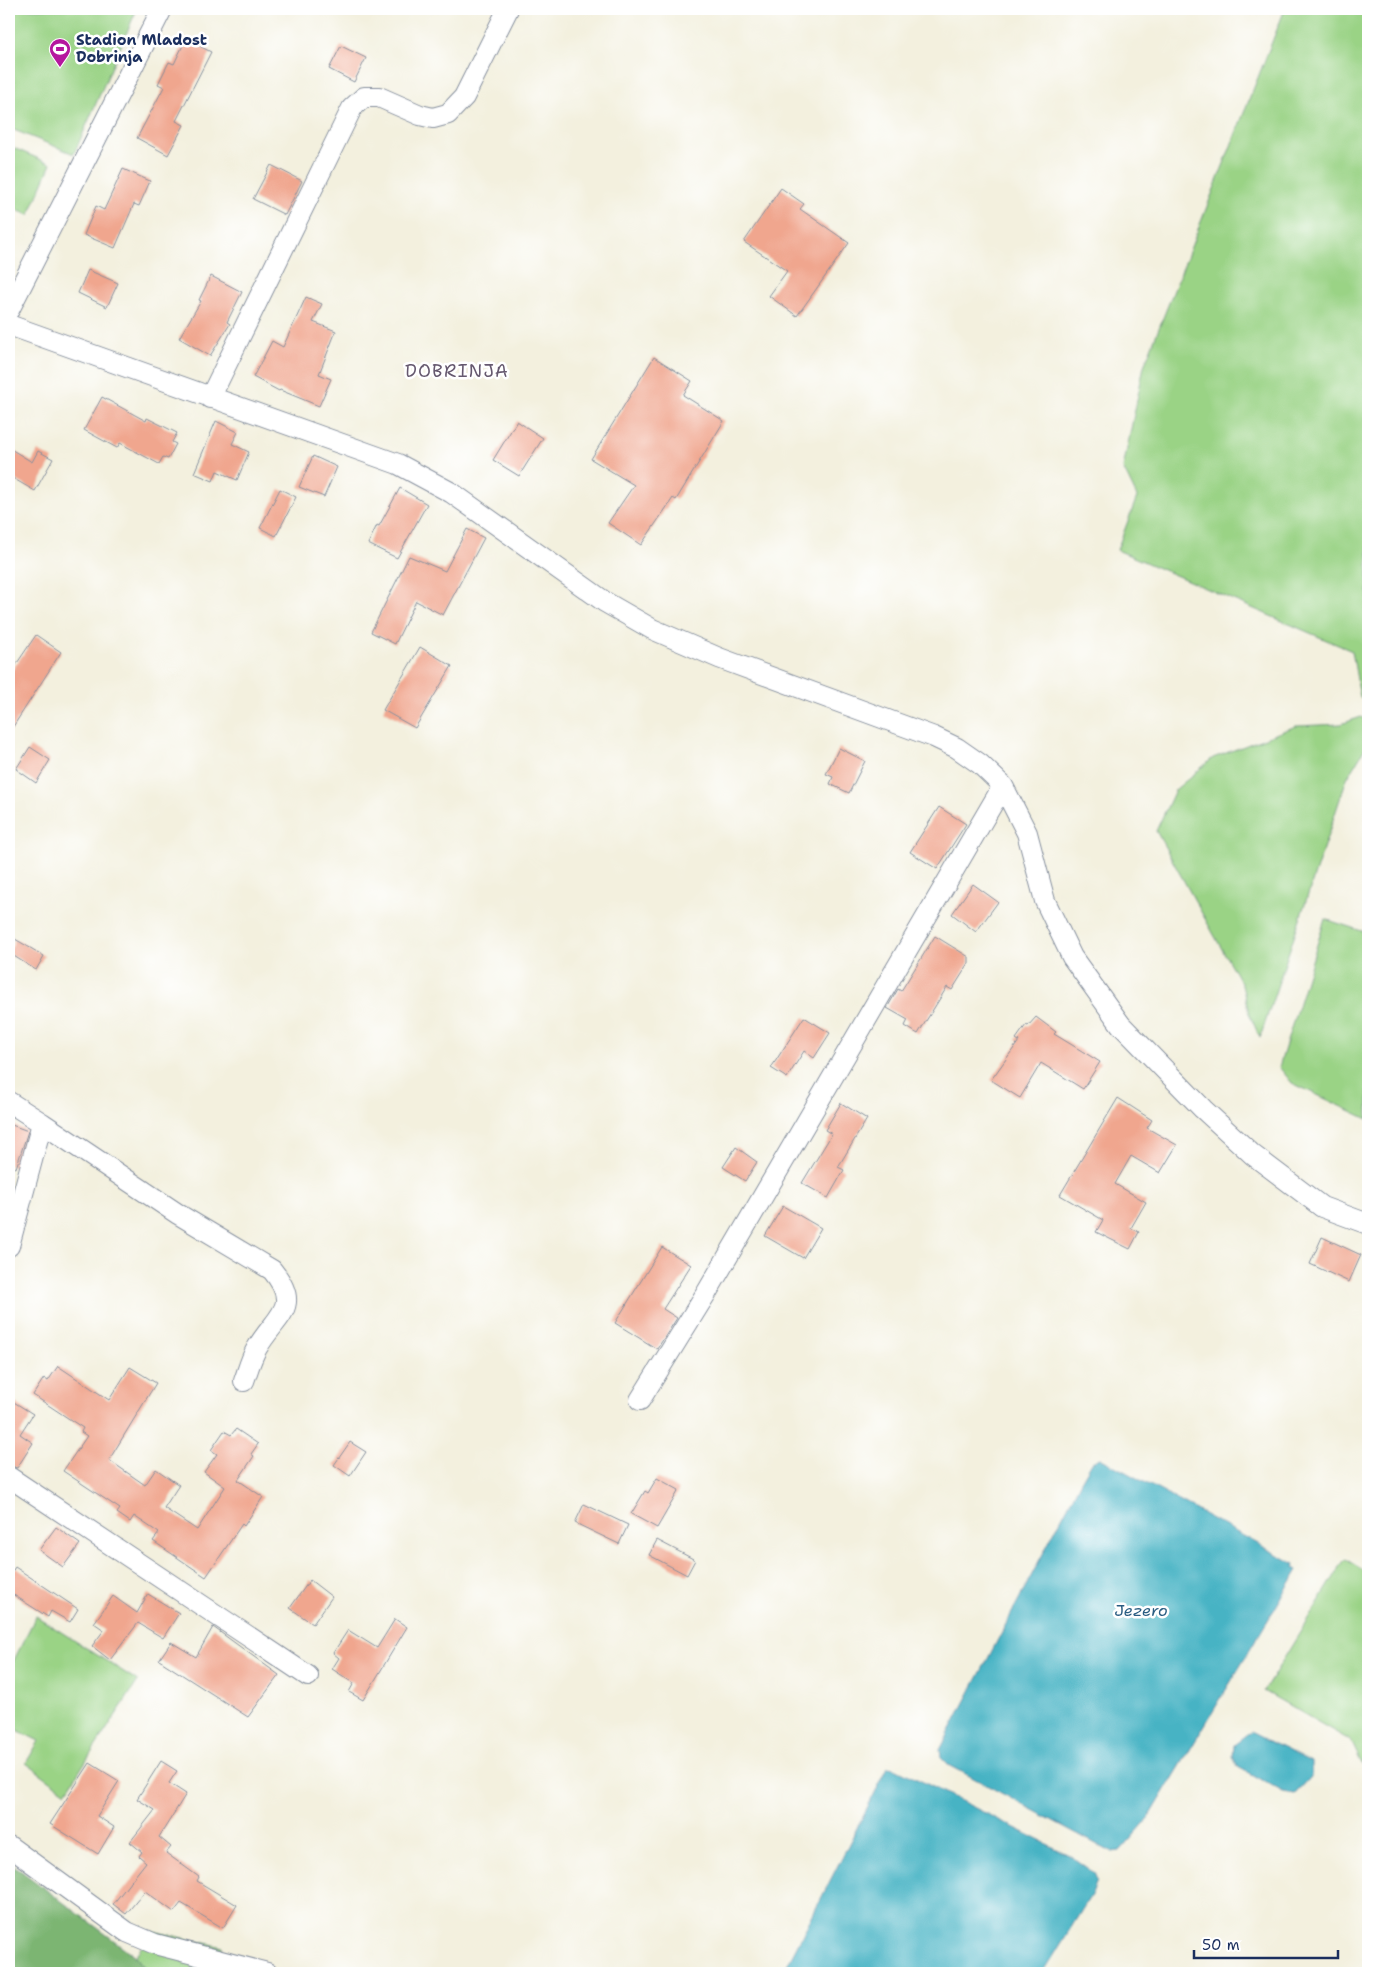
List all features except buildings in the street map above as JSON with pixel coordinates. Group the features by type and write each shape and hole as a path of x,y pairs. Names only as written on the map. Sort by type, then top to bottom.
{"street":[{"path":"9,310 162,9"},
{"path":"210,398 352,108 364,97 379,97 420,115 433,118 448,114 464,97 508,9"},
{"path":"9,325 398,464 452,493 605,602 652,629 719,658 883,718 957,748 980,764 1003,786 1027,833 1046,900 1072,957 1121,1025 1203,1109 1253,1155 1322,1207 1368,1224"},
{"path":"640,1400 708,1292 1003,786"},
{"path":"9,1102 178,1214 272,1270 282,1282 287,1293 287,1304 280,1319 257,1347 244,1381"},
{"path":"9,1246 42,1123"},
{"path":"9,1477 308,1676"},
{"path":"9,1846 126,1932 155,1944 267,1973"}],"green space":[{"name":"Stadion Mladost Dobrinja","path":"9,9 137,9 74,154 9,128"},
{"path":"1285,9 1368,9 1368,704 1360,697 1352,651 1117,550 1137,497 1123,468 1144,366"},
{"path":"9,146 51,164 29,215 9,207"},
{"path":"1361,717 1368,720 1368,743 1347,778 1260,1038 1249,1013 1242,985 1156,831 1175,790 1213,758 1296,726 1341,724"},
{"path":"1325,919 1368,933 1368,1119 1292,1083 1279,1067"},
{"path":"1345,1559 1368,1573 1368,1769 1363,1766 1351,1741 1264,1691"},
{"path":"36,1616 138,1681 66,1792 26,1763 39,1741 9,1726 9,1670"},
{"path":"9,1862 135,1956 149,1973 9,1973"},
{"path":"153,1931 223,1947 210,1971 218,1973 149,1973 135,1956"}],"water":[{"name":"Jezero","path":"1100,1458 1295,1564 1294,1568 1298,1570 1149,1818 1120,1851 1111,1852 949,1765 941,1757 940,1750 1081,1481 1092,1462"},
{"path":"1251,1732 1311,1762 1311,1777 1295,1794 1283,1792 1238,1767 1233,1757 1234,1745"},
{"path":"888,1767 895,1768 1069,1855 1094,1873 1097,1880 1093,1892 1043,1973 885,1973 874,1969 867,1973 783,1973"}],"place":[{"name":"Stadion Mladost Dobrinja","path":"60,68"}],"district":[{"name":"DOBRINJA","path":"457,371"}]}
